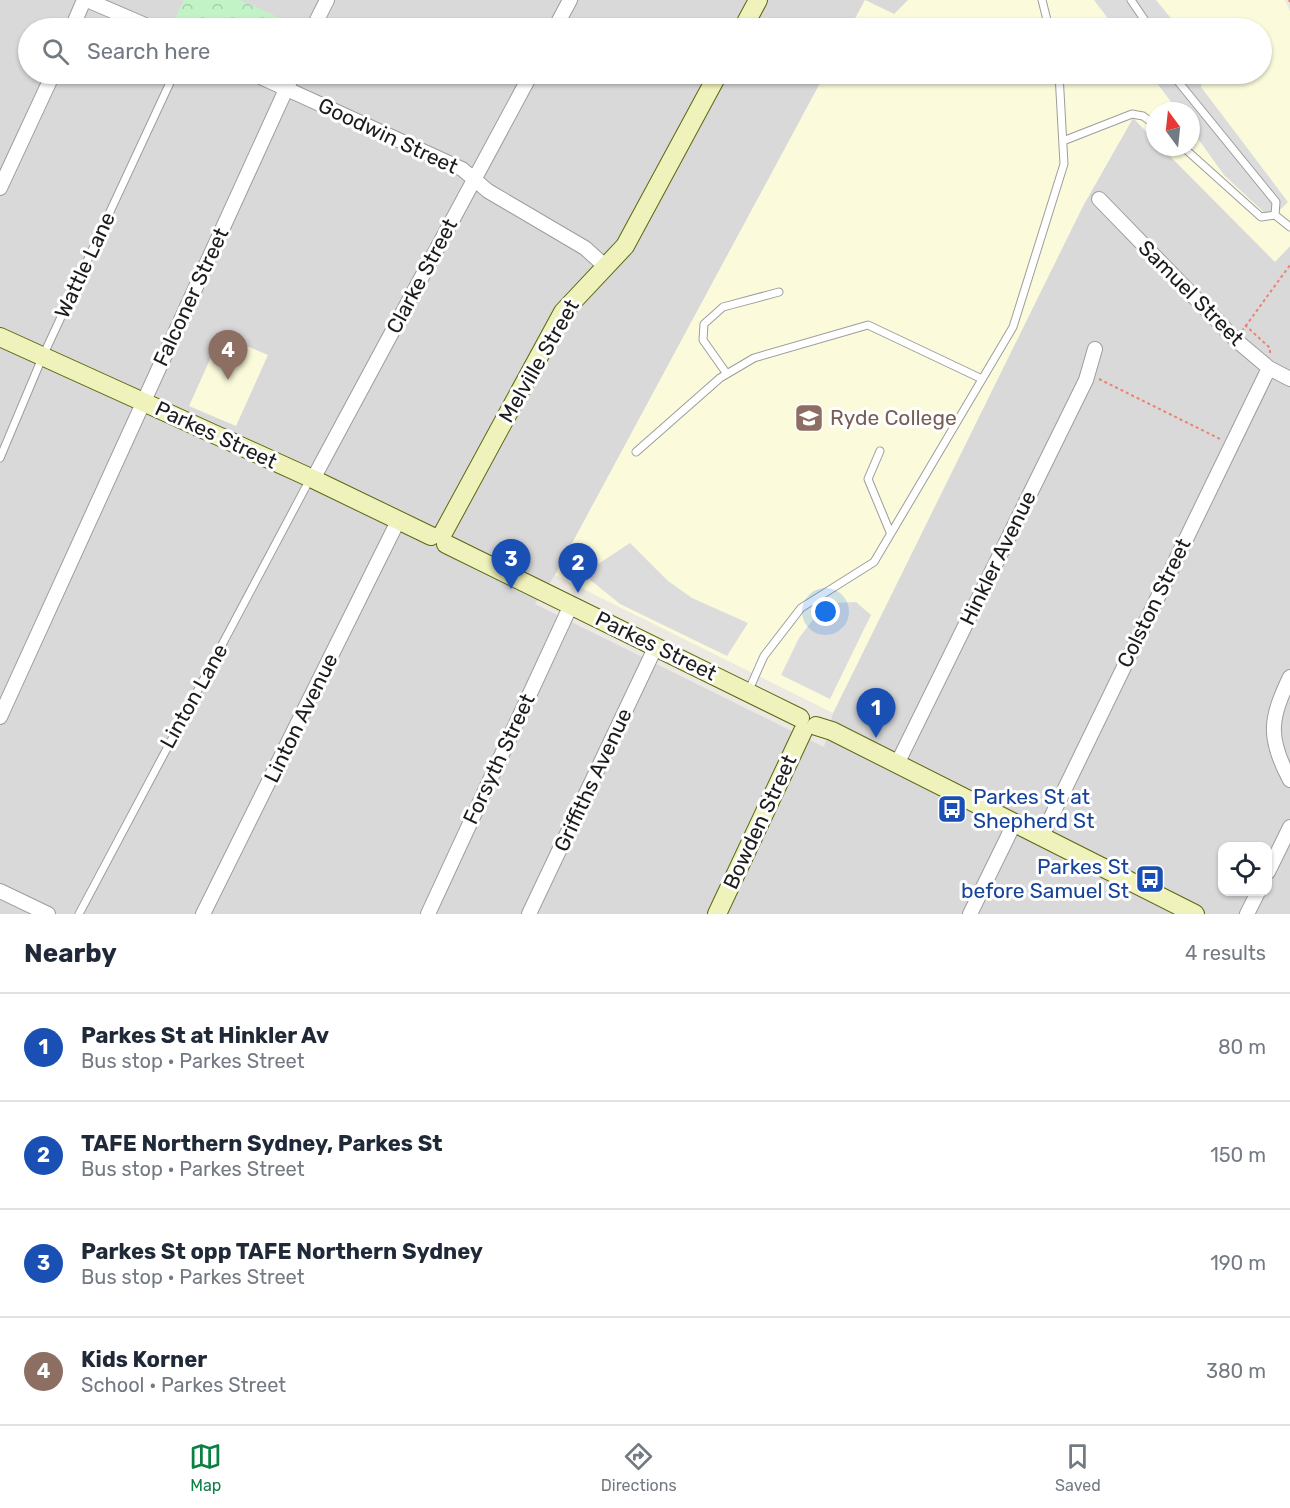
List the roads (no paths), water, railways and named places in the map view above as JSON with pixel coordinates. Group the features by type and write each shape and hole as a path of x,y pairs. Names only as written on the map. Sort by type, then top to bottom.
{"street":[{"path":"77,18 86,0 128,18"},
{"path":"319,18 327,0"},
{"path":"560,18 570,0"},
{"path":"748,18 758,0"},
{"path":"0,188 48,84"},
{"name":"Goodwin Street","path":"277,84 462,169 488,191 585,248 606,267"},
{"name":"Falconer Street","path":"0,717 288,84"},
{"name":"Clarke Street","path":"312,479 526,84"},
{"name":"Melville Street","path":"440,538 563,312 582,289 625,246 713,84"},
{"name":"Samuel Street","path":"1099,199 1237,341 1269,368 1290,379"},
{"name":"Parkes Street","path":"0,337 312,479 398,521 440,538 748,692 807,725 832,731 1195,914"},
{"name":"Hinkler Avenue","path":"897,764 1088,374 1095,349"},
{"name":"Colston Street","path":"1041,838 1230,444 1269,368"},
{"name":"Linton Avenue","path":"203,914 398,521"},
{"name":"Forsyth Street","path":"428,914 571,605"},
{"name":"Griffiths Avenue","path":"529,914 656,646"},
{"path":"1290,677 1273,716 1272,731 1278,759 1290,780"},
{"name":"Bowden Street","path":"717,914 807,725"},
{"path":"970,914 1014,824"},
{"path":"1272,864 1290,827"},
{"path":"0,891 48,914"},
{"path":"1247,914 1256,896"}],"lane":[{"path":"1042,0 1046,18"},
{"path":"1131,0 1143,18"},
{"name":"Wattle Lane","path":"0,458 42,358 169,84"},
{"path":"748,692 764,656 801,608 874,562 1013,327 1064,164 1060,84"},
{"path":"1180,84 1276,202 1275,215"},
{"path":"1063,141 1132,114 1146,118"},
{"path":"1193,156 1261,217 1275,215 1290,226"},
{"path":"727,374 703,340 704,324 723,307 779,292"},
{"path":"636,452 727,374 754,358 868,325 982,379"},
{"path":"880,451 868,479 891,532"},
{"name":"Linton Lane","path":"79,914 312,479"}],"place":[{"name":"Kids Korner","path":"228,380"},
{"name":"Ryde College","path":"809,418"},
{"name":"Parkes St opp TAFE Northern Sydney","path":"511,589"},
{"name":"TAFE Northern Sydney, Parkes St","path":"578,593"},
{"name":"Parkes St at Hinkler Av","path":"876,738"},
{"name":"Parkes St at Shepherd St","path":"952,809"},
{"name":"Parkes St before Samuel St","path":"1150,879"}]}
